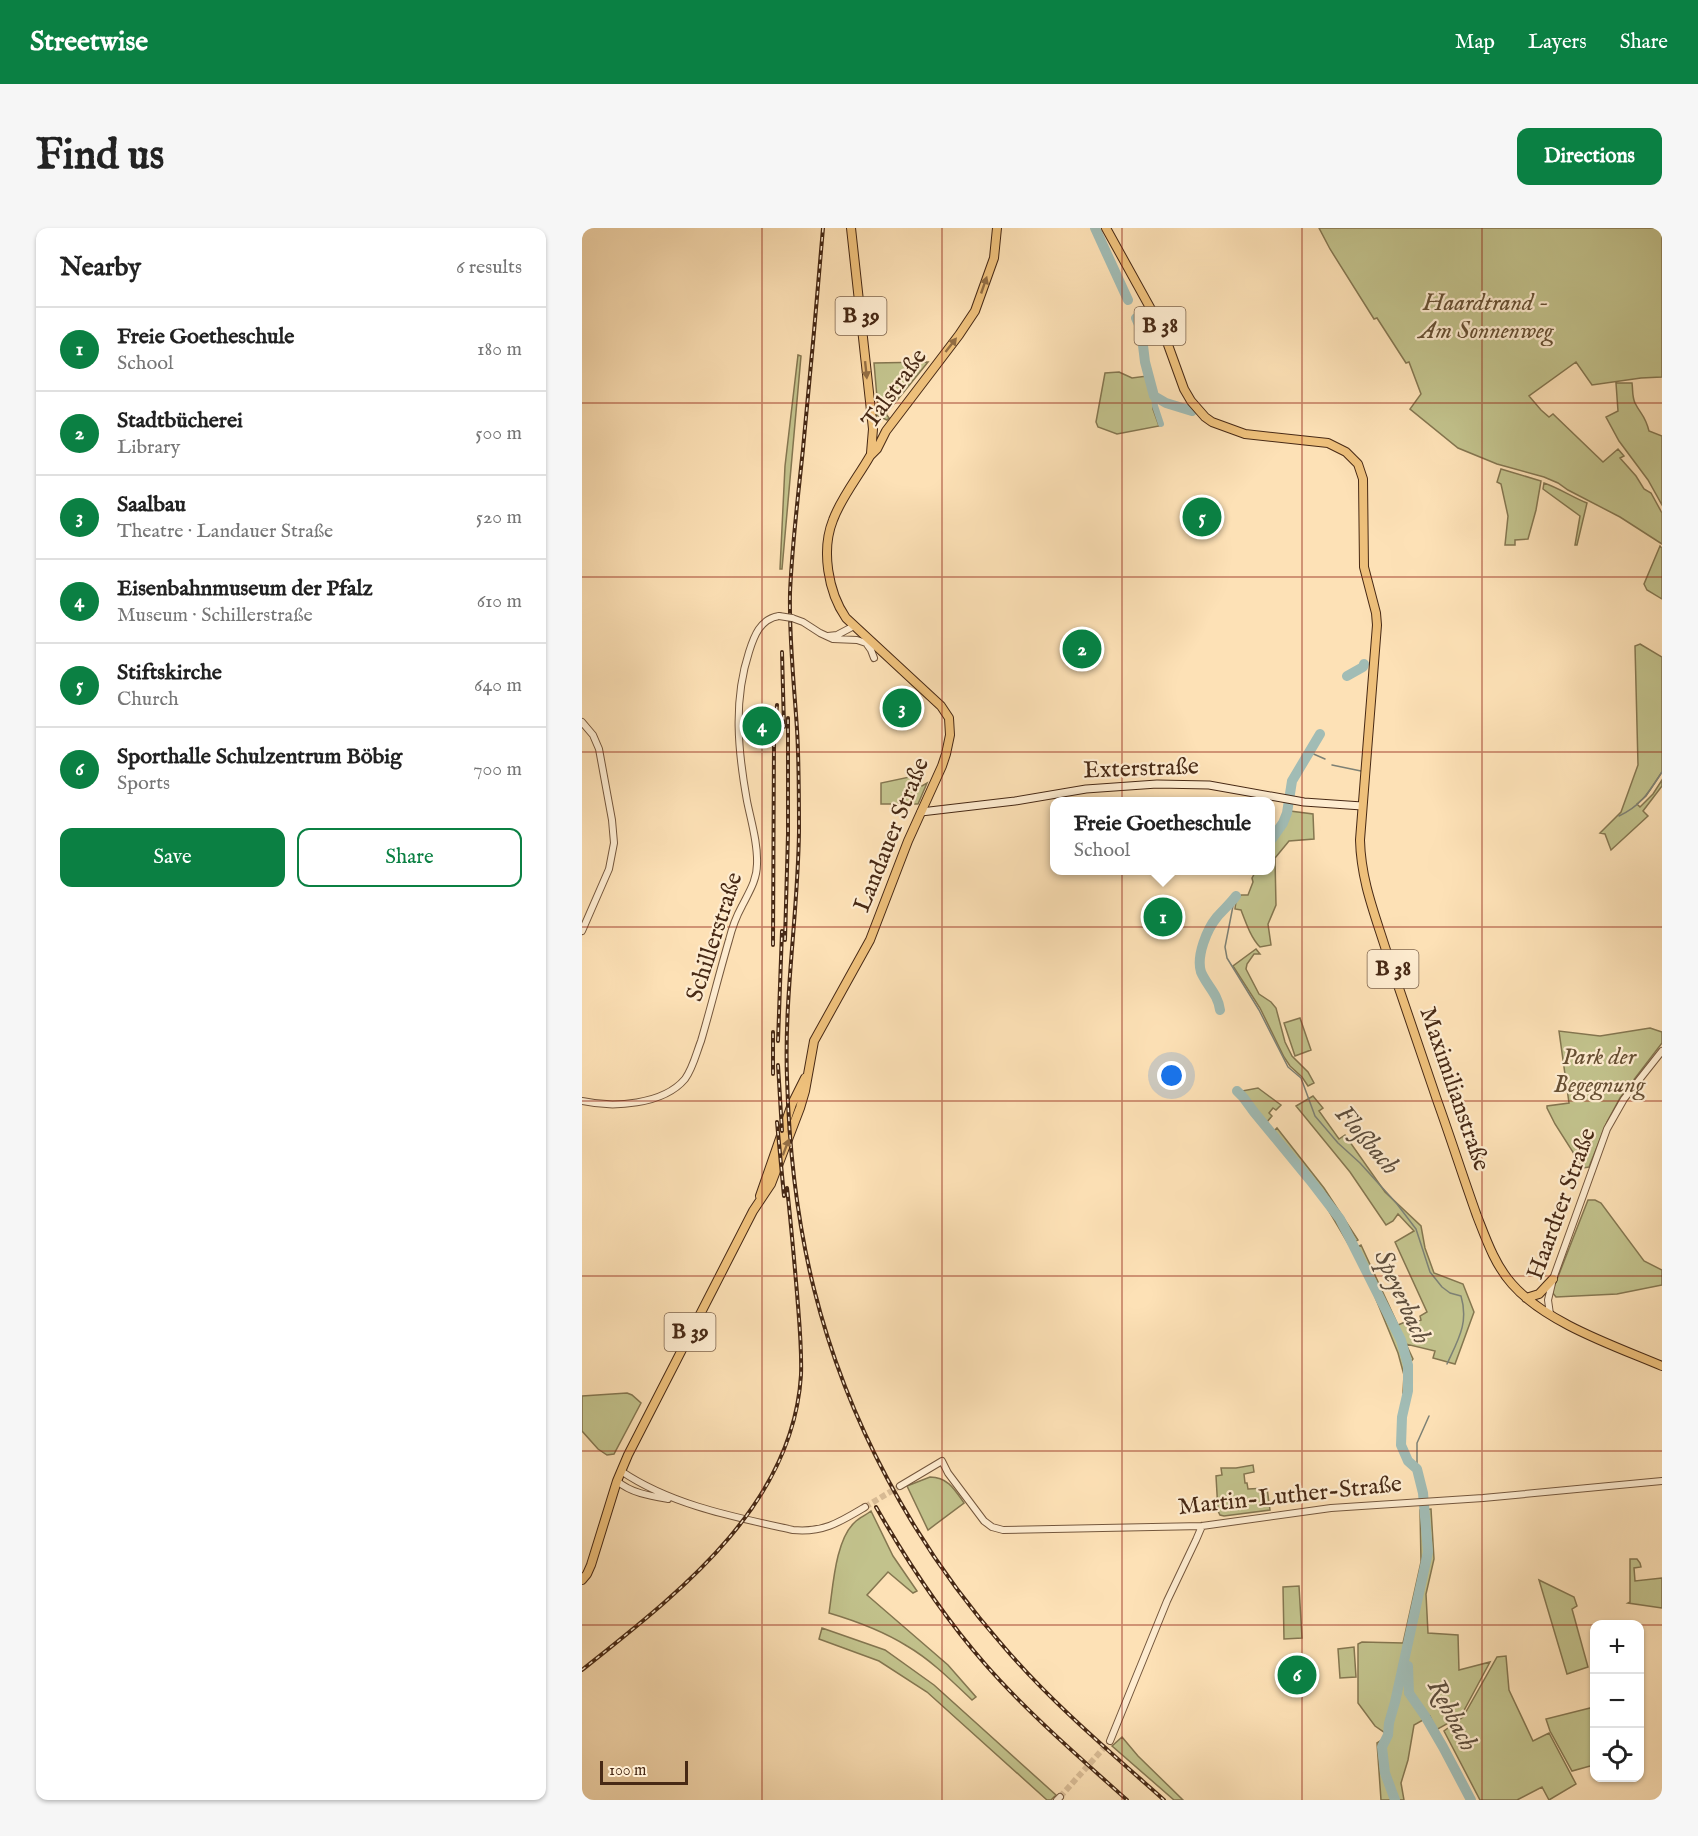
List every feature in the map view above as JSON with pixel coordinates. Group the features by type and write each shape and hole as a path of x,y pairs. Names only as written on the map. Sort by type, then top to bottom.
{"main road":[{"name":"B 39","path":"851,228 873,429 870,456"},
{"name":"Talstraße","path":"829,573 828,546 832,522 890,425 975,311 994,258 997,228"},
{"name":"Maximilianstraße","path":"1106,228 1163,331 1184,388 1191,401 1205,417 1212,422 1245,434 1328,443 1353,458 1362,473 1365,574 1376,613 1376,640 1360,840 1362,872 1403,999 1484,1233 1506,1276 1526,1298 1550,1314"},
{"path":"872,418 880,426 890,425"},
{"path":"873,429 882,437"},
{"name":"Landauer Straße","path":"582,1580 589,1570 617,1481 634,1442 757,1204 771,1184 803,1100 814,1041 870,940 946,754 950,735 949,718 930,694 846,618 835,599 829,573"},
{"name":"Exterstraße","path":"921,812 1015,801 1086,789 1135,785 1209,785 1321,804 1362,806"},
{"path":"1526,1298 1543,1292 1553,1279"},
{"name":"B 38","path":"1550,1314 1571,1326 1662,1366"}],"street":[{"name":"Schillerstraße","path":"582,1101 621,1104 655,1097 668,1092 683,1081 693,1064 714,999 734,921 749,893 756,873 756,847 740,756 738,703 744,670 756,632 768,620 779,616 803,622 833,639 848,639 876,646"},
{"path":"825,636 837,635 854,626"},
{"path":"848,639 853,634 854,626"},
{"path":"866,643 874,658"},
{"path":"582,722 593,735 599,749 614,843 609,869 582,931"},
{"name":"Haardter Straße","path":"1550,1314 1548,1300 1553,1279 1607,1129 1624,1099 1662,1051"},
{"name":"Martin-Luther-Straße","path":"900,1486 942,1461 948,1473 984,1521 996,1528 1202,1526 1331,1508 1483,1498 1662,1481"},
{"path":"621,1471 680,1502"},
{"path":"617,1481 638,1492 800,1531 818,1530 836,1524 865,1507"},
{"path":"1110,1741 1167,1601 1202,1526"}],"green space":[{"name":"Haardtrand - Am Sonnenweg","path":"1319,228 1662,228 1662,377 1592,385 1576,362 1529,396 1549,417 1553,414 1603,462 1618,449 1624,456 1620,458 1644,489 1651,493 1662,513 1662,544 1620,517 1558,483 1497,464 1458,448 1410,409 1421,394 1409,362 1406,363 1377,318 1374,319"},
{"path":"798,355 801,356 782,569 780,569 785,466"},
{"path":"928,362 886,414 889,418 887,420 876,415 875,410 878,409 874,363"},
{"path":"1119,372 1132,378 1147,376 1153,396 1153,409 1159,426 1117,434 1098,427 1096,422 1105,373"},
{"path":"1616,383 1632,383 1634,401 1649,431 1662,436 1662,505 1648,480 1619,441 1606,417 1618,411"},
{"path":"1501,469 1541,481 1528,539 1515,540 1515,545 1505,545 1508,516 1501,484 1497,482"},
{"path":"1544,483 1587,503 1577,545 1575,545 1580,516 1543,489"},
{"path":"1660,546 1662,548 1662,599 1647,590 1644,584"},
{"path":"1640,644 1662,657 1662,772 1646,796 1637,804 1640,807 1653,794 1662,780 1662,786 1643,811 1648,816 1611,850 1605,834 1600,833 1621,812 1638,765 1635,646"},
{"path":"914,776 917,784 922,786 927,783 918,804 881,804 881,783"},
{"path":"1290,811 1313,814 1314,839 1289,841 1275,858 1275,838 1287,821"},
{"path":"1275,858 1276,905 1268,924 1271,945 1260,947 1251,935 1241,910 1235,909 1236,901 1241,895 1248,895 1253,882 1254,875 1275,875"},
{"path":"1256,949 1260,954 1254,954 1246,969 1259,994 1276,1008 1285,1042 1292,1056 1308,1072 1314,1083 1308,1086 1284,1057 1260,1008 1233,966"},
{"path":"1300,1018 1311,1050 1295,1056 1284,1023"},
{"name":"Park der Begegnung","path":"1650,1028 1662,1032 1662,1043 1620,1098 1607,1122 1589,1167 1583,1168 1547,1108 1547,1106 1569,1103 1559,1031 1600,1036"},
{"path":"1258,1088 1281,1105 1276,1110 1273,1108 1269,1113 1272,1116 1266,1123 1242,1091"},
{"path":"1313,1096 1323,1108 1319,1111 1339,1139 1345,1135 1385,1192 1421,1226 1425,1248 1434,1273 1463,1284 1474,1312 1455,1364 1433,1358 1435,1351 1406,1344 1413,1359 1407,1367 1406,1393 1403,1393 1404,1375 1398,1353 1353,1249 1361,1245 1398,1325 1405,1322 1407,1326 1421,1320 1420,1316 1427,1312 1395,1242 1414,1231 1398,1214 1386,1225 1350,1172 1296,1106"},
{"path":"1277,1128 1324,1188 1358,1240 1349,1245 1323,1201 1270,1135"},
{"path":"1588,1200 1601,1203 1644,1261 1662,1270 1662,1285 1617,1294 1556,1297 1552,1292"},
{"path":"627,1393 641,1403 614,1454 607,1455 598,1449 582,1431 582,1396"},
{"path":"1253,1465 1254,1472 1244,1474 1245,1483 1248,1489 1267,1488 1270,1510 1220,1515 1216,1476 1222,1475 1221,1468"},
{"path":"930,1477 946,1482 964,1503 928,1530 907,1486"},
{"path":"1431,1509 1434,1559 1426,1594 1428,1633 1458,1635 1459,1670 1490,1662 1461,1716 1436,1730 1430,1716 1414,1725 1408,1760 1401,1783 1404,1800 1381,1800 1377,1743 1385,1738 1385,1733 1375,1726 1358,1703 1358,1644 1362,1642 1403,1643 1421,1562 1420,1510"},
{"path":"871,1511 893,1556 917,1591 913,1593 888,1572 867,1595 948,1665 976,1697 972,1700 933,1664 907,1646 869,1627 829,1613 836,1565 843,1540 855,1522"},
{"path":"1630,1559 1637,1559 1641,1567 1634,1568 1635,1581 1662,1578 1662,1608 1628,1603 1630,1602"},
{"path":"1539,1580 1574,1597 1577,1606 1572,1609 1588,1667 1567,1674"},
{"path":"1299,1586 1302,1638 1284,1639 1283,1587"},
{"path":"822,1628 885,1650 934,1685 1056,1795 1051,1800 1047,1800 927,1692 879,1661 819,1639"},
{"path":"1354,1647 1356,1677 1340,1678 1338,1649"},
{"path":"1506,1656 1509,1690 1533,1741 1549,1733 1576,1784 1549,1800 1542,1787 1517,1800 1480,1800 1444,1731 1463,1717 1497,1657"},
{"path":"1590,1708 1590,1766 1572,1771 1546,1719"},
{"path":"1122,1737 1183,1800 1174,1800 1112,1746"}],"waterway":[{"name":"Speyerbach","path":"1095,228 1128,300"},
{"name":"Speyerbach","path":"1136,318 1141,329 1145,362 1154,396 1166,403 1192,411"},
{"name":"Speyerbach","path":"1154,396 1161,424"},
{"name":"Floßbach","path":"1347,676 1363,667 1364,664"},
{"name":"Floßbach","path":"1275,834 1287,813 1292,781 1320,734"},
{"path":"1309,752 1325,759"},
{"path":"1332,765 1361,771"},
{"path":"1619,816 1639,803 1662,772"},
{"name":"Speyerbach","path":"1220,1010 1217,999 1201,972 1200,958 1203,943 1210,928 1236,896"},
{"name":"Floßbach","path":"1233,902 1225,947 1227,958 1259,1010 1288,1067 1301,1078 1315,1116 1397,1204 1416,1229 1430,1272 1442,1287 1450,1293 1461,1296 1463,1323 1447,1364"},
{"name":"Speyerbach","path":"1237,1091 1340,1219 1401,1340 1408,1365 1408,1391 1402,1417 1401,1445 1408,1461 1417,1469 1423,1493 1428,1552 1388,1735 1382,1747 1385,1773 1395,1800"},
{"name":"Floßbach","path":"1417,1469 1417,1443 1429,1416"},
{"name":"Rehbach","path":"1408,1666 1409,1693 1443,1747 1471,1800"}],"tunnel":[{"path":"865,1507 900,1486"},
{"path":"1060,1797 1110,1741"}],"railway":[{"path":"823,228 790,593 798,754 799,831 787,1016 787,1078 795,1184 808,1263 828,1338 865,1433 913,1524 941,1567 971,1608 1022,1668 1081,1726 1164,1800"},
{"path":"782,652 784,727"},
{"path":"773,945 774,739 777,705"},
{"path":"785,940 788,718"},
{"path":"778,1041 782,931"},
{"path":"773,1032 773,1074"},
{"path":"778,1065 782,1131"},
{"path":"777,1122 784,1196"},
{"path":"582,1670 655,1610 724,1544 753,1506 777,1466 793,1422 801,1375 799,1323 787,1188"},
{"path":"876,1507 927,1588 985,1664 1036,1717 1127,1800"}],"place":[{"name":"Stiftskirche","path":"1202,517"},
{"name":"Stadtbücherei","path":"1082,649"},
{"name":"Saalbau","path":"902,708"},
{"name":"Eisenbahnmuseum der Pfalz","path":"762,726"},
{"name":"Freie Goetheschule","path":"1163,917"},
{"name":"Sporthalle Schulzentrum Böbig","path":"1297,1675"}]}
